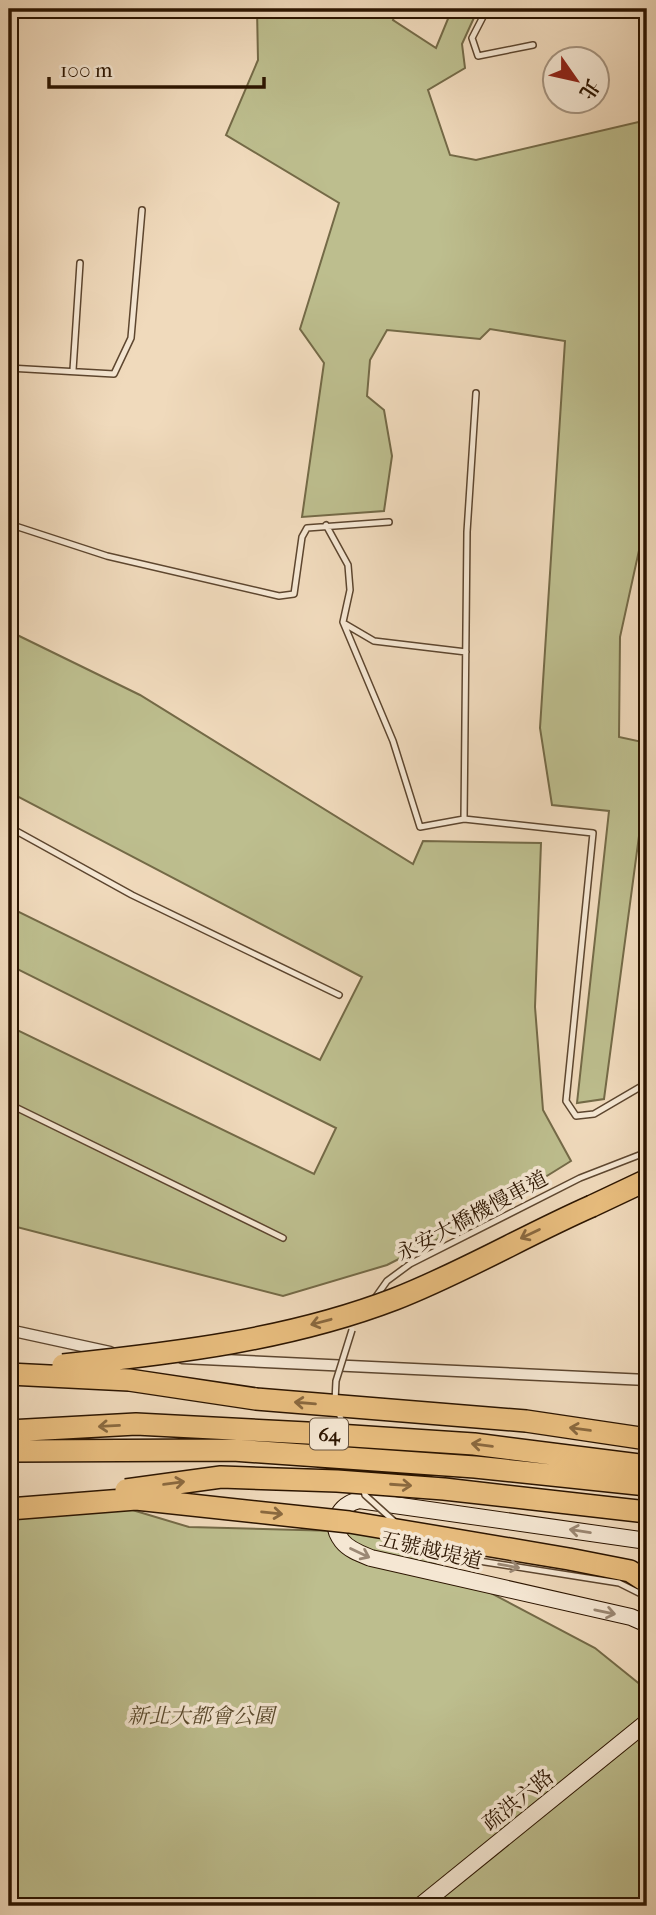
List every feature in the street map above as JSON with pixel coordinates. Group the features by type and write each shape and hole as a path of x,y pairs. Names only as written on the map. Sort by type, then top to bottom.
{"highway":[{"path":"9,1373 204,1349 357,1312 397,1298 647,1180"},
{"path":"592,1206 647,1194"},
{"path":"9,1373 129,1380 256,1399 526,1421 647,1439"},
{"name":"64","path":"9,1430 136,1424 307,1433 474,1444 647,1466"},
{"name":"64","path":"9,1451 233,1450 475,1467 647,1485"},
{"path":"9,1503 221,1477 444,1489 647,1512"},
{"path":"9,1509 136,1499 349,1521 630,1571 647,1582"}],"street":[{"path":"9,1330 102,1352 217,1361 647,1380"},
{"name":"五號越堤道","path":"647,1541 367,1500 348,1503 338,1512 336,1530 343,1543 371,1558 631,1618 647,1625"},
{"name":"疏洪六路","path":"420,1906 646,1722"}],"lane":[{"path":"487,9 472,38 478,56 533,45"},
{"path":"9,368 114,374 131,338 142,210"},
{"path":"73,370 80,263"},
{"path":"464,819 467,532 476,393"},
{"path":"9,524 107,556 279,596 294,594 302,537 307,528 389,522"},
{"path":"326,525 348,565 350,590 343,622 393,741 420,827 464,819 593,833 566,1101 576,1116 594,1114 647,1083"},
{"path":"343,622 374,641 466,652"},
{"path":"9,827 132,895 339,995"},
{"path":"9,1104 283,1238"},
{"name":"永安大橋機慢車道","path":"647,1152 580,1178 410,1264 387,1281 352,1330 336,1381 334,1398 365,1495 417,1543 460,1558 619,1583 647,1597"}],"green space":[{"path":"257,9 397,9 393,20 436,48 452,9 478,9 462,44 465,68 428,90 450,155 476,160 647,120 647,514 620,637 619,737 647,743 647,776 604,1099 577,1103 609,811 552,805 540,728 565,341 490,329 480,339 387,330 370,360 367,396 384,410 392,456 384,511 302,517 324,363 300,329 339,203 226,135 258,60"},
{"path":"9,631 140,695 413,864 423,841 541,843 535,1007 543,1110 571,1161 476,1220 387,1265 283,1296 9,1225 9,1026 314,1174 336,1128 9,965 9,907 320,1060 362,977 9,792"},
{"name":"新北大都會公園","path":"129,1509 189,1527 375,1532 595,1648 647,1690 647,1906 9,1906 9,1513"}]}
